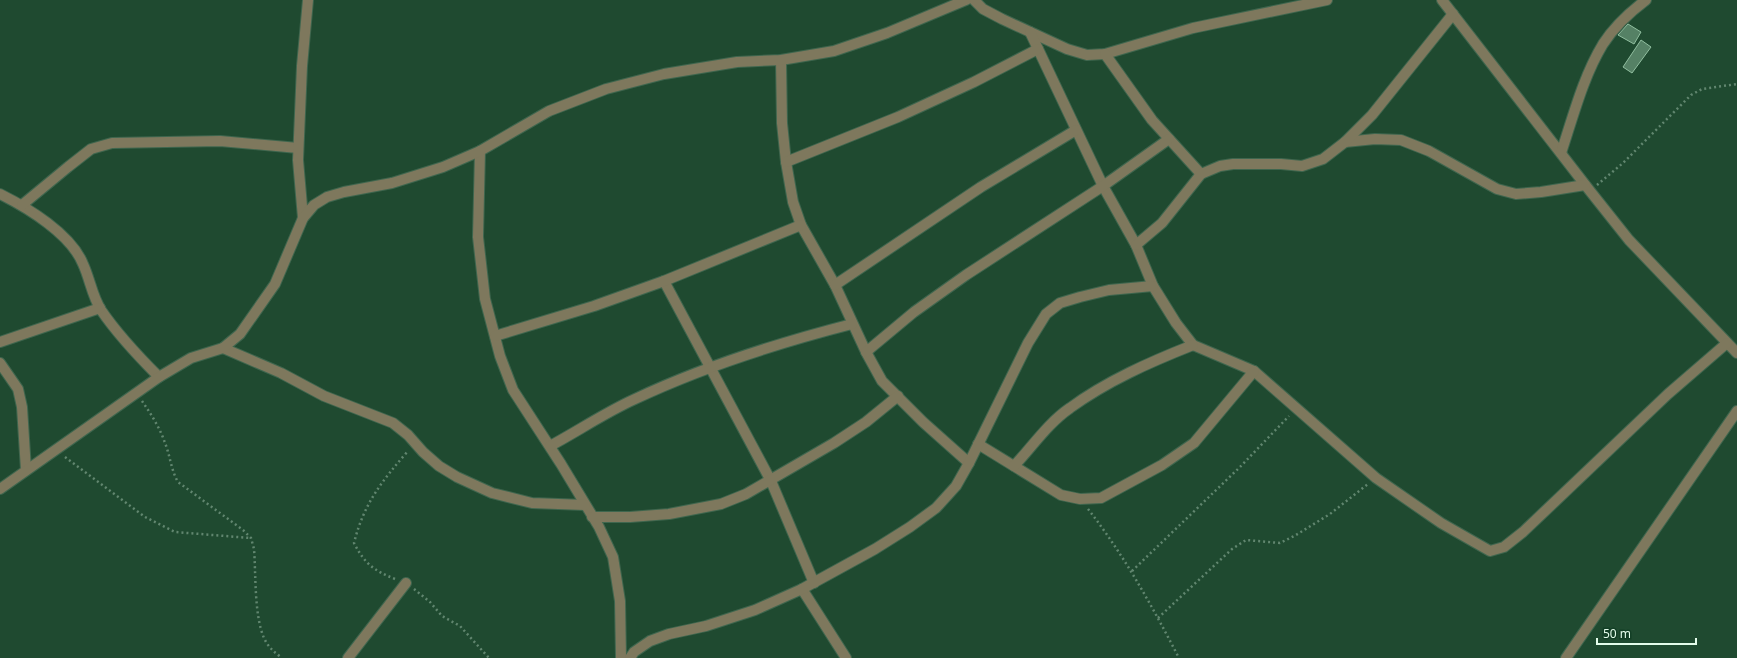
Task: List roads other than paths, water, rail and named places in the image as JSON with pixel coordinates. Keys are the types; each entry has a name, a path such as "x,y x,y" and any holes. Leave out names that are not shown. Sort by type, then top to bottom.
{"street":[{"path":"303,218 298,148 302,66 308,0"},
{"path":"0,489 54,449 159,376 191,358 223,348 240,334 275,284 303,218 314,205 327,197 344,192 392,183 443,167 480,151 549,111 606,89 664,74 737,62 781,60 834,51 887,33 966,0"},
{"path":"974,0 983,9 1030,32 1067,49 1087,55 1105,54 1193,28 1327,0"},
{"path":"1442,0 1587,188 1630,240 1737,354"},
{"path":"1560,153 1593,64 1604,43 1631,12 1646,0"},
{"path":"1136,245 1162,223 1201,174 1220,166 1233,164 1281,164 1302,166 1323,159 1345,142 1372,115 1453,14"},
{"path":"1030,32 1103,186 1136,245 1153,286 1176,323 1193,346 1254,371 1376,478 1441,523 1490,551 1504,547 1523,532 1668,394 1727,343"},
{"path":"786,162 898,117 974,82 1038,49"},
{"path":"1105,54 1152,120 1201,174"},
{"path":"781,60 782,123 786,162 793,202 801,225 835,285 852,324 882,382 923,422 969,462"},
{"path":"835,285 981,187 1076,130"},
{"path":"866,352 914,312 966,275 1103,186 1169,139"},
{"path":"1345,142 1375,139 1401,140 1429,151 1497,189 1516,194 1587,188"},
{"path":"22,205 92,149 112,143 220,141 298,148"},
{"path":"480,151 478,237 485,299 500,356 513,390 550,446 592,516 613,557 620,601 621,658"},
{"path":"0,194 22,205 57,232 72,246 83,263 90,286 100,308 127,345 159,376"},
{"path":"495,336 594,306 664,281 801,225"},
{"path":"664,281 771,481 814,583"},
{"path":"630,658 634,652 650,641 669,634 706,626 755,610 802,589 875,549 936,508 956,486 1028,343 1046,314 1060,303 1080,297 1109,290 1153,286"},
{"path":"0,342 100,308"},
{"path":"550,446 634,399 711,367 784,342 852,324"},
{"path":"1014,466 1069,408 1105,386 1150,362 1193,346"},
{"path":"223,348 282,373 324,396 393,423 408,435 439,466 457,477 492,493 532,503 585,506"},
{"path":"0,364 18,389 22,407 26,470"},
{"path":"978,444 1061,494 1080,499 1101,498 1162,465 1194,442 1254,371"},
{"path":"592,516 669,514 721,504 746,494 771,481 866,422 898,396"},
{"path":"1566,658 1737,411"},
{"path":"348,658 406,583"},
{"path":"802,589 846,658"}]}
